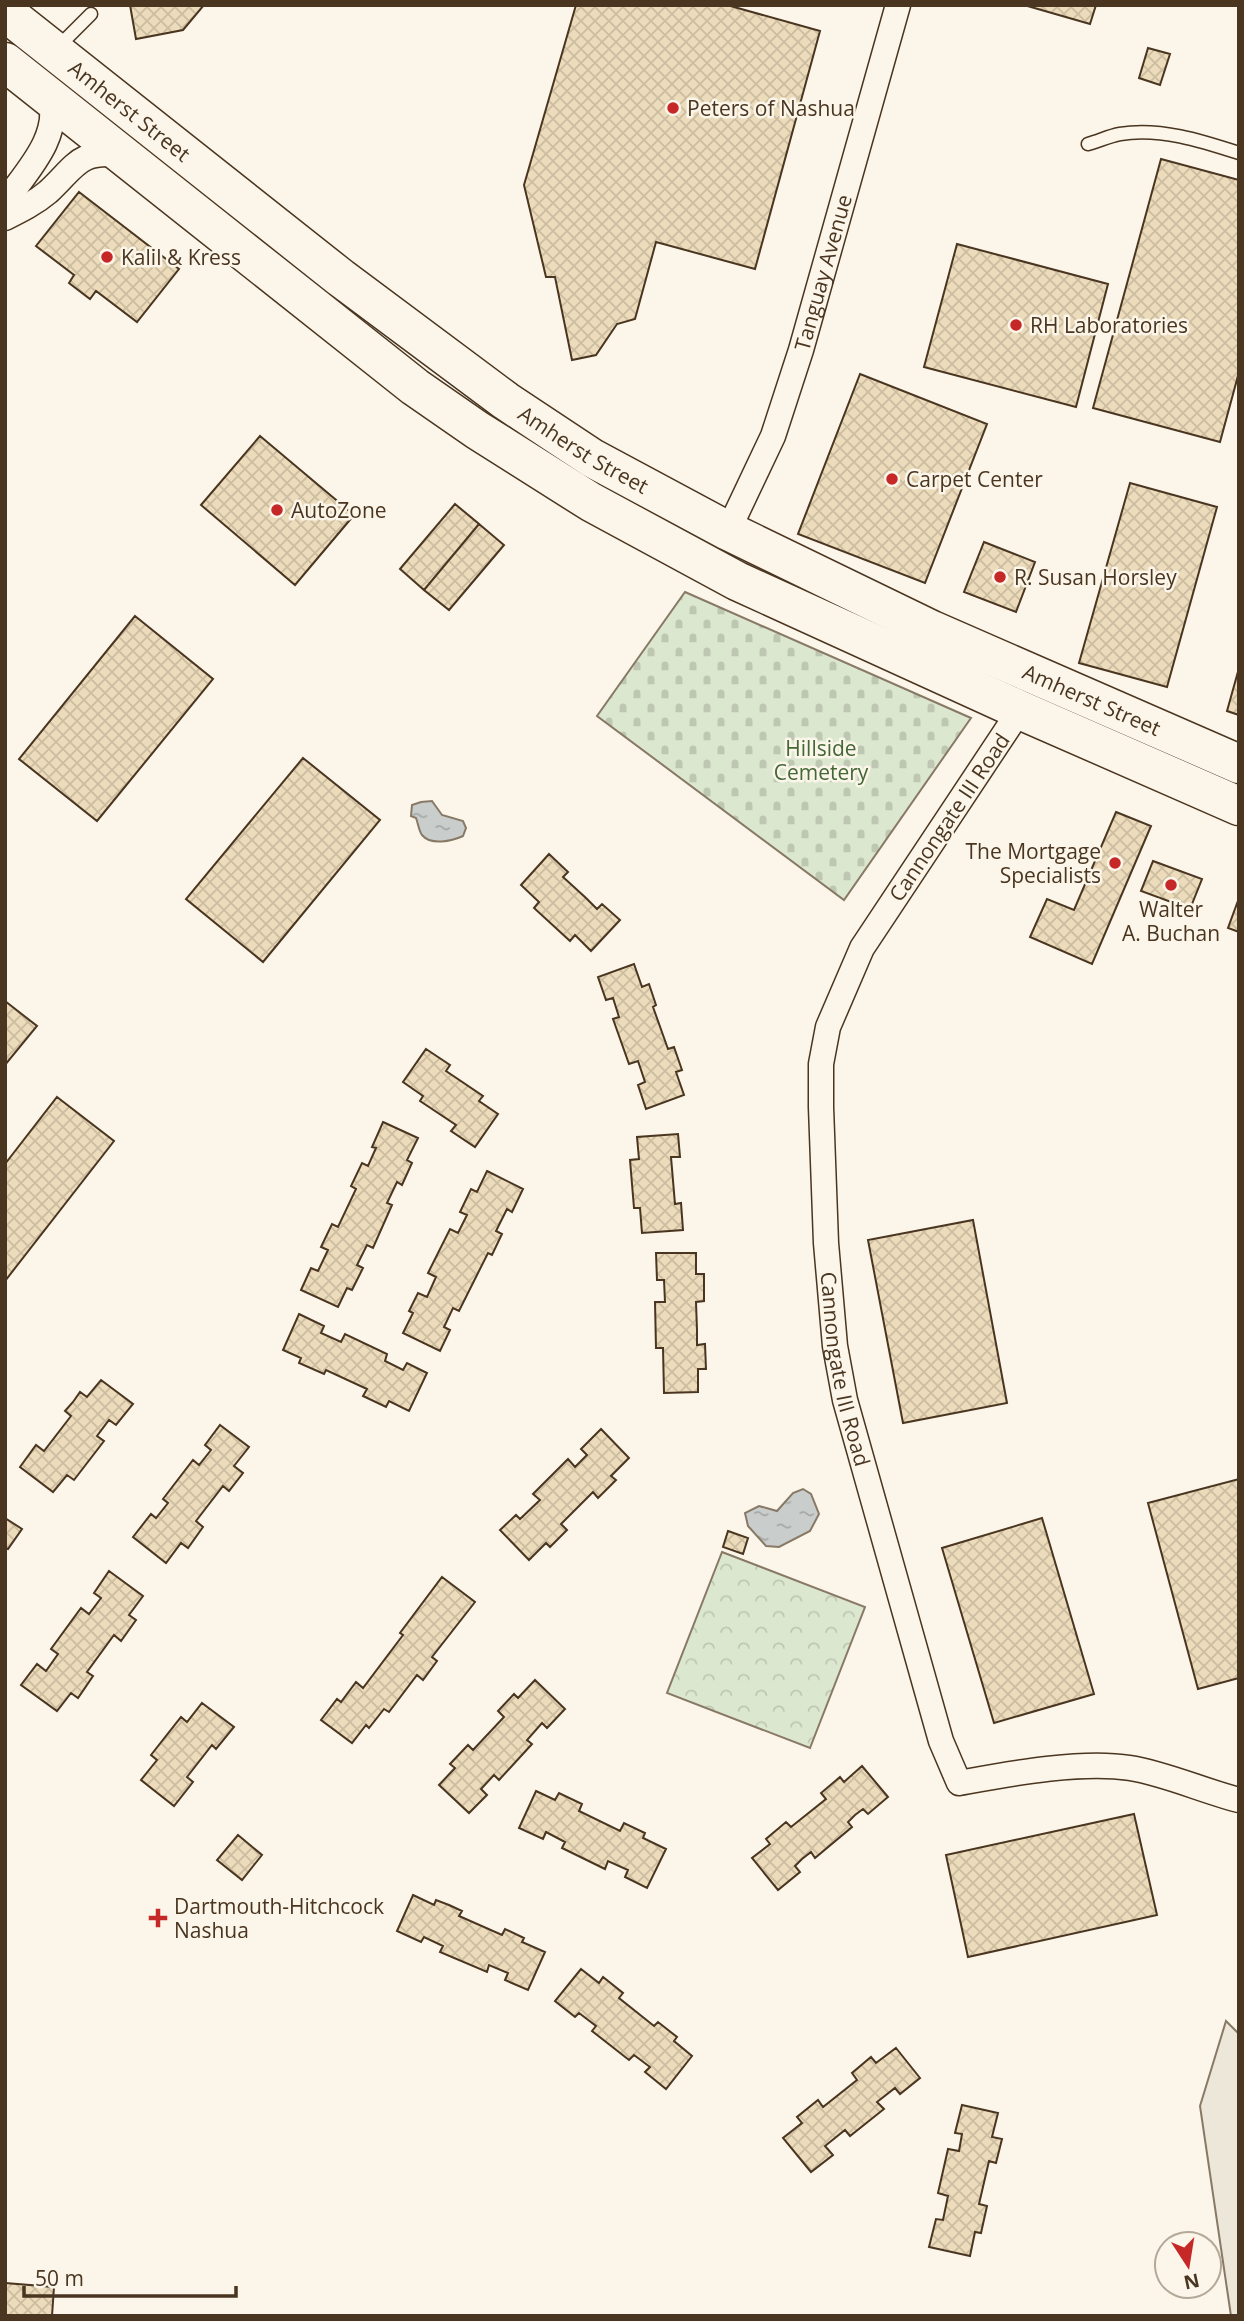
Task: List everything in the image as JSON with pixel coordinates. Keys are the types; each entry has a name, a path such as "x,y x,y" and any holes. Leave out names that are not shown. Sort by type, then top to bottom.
{"highway":[{"name":"Amherst Street","path":"5,12 341,278 506,401 592,458 728,531 932,630 1239,764"},
{"name":"Amherst Street","path":"5,62 415,387 536,468 643,532 737,581 1239,806"}],"street":[{"name":"Tanguay Avenue","path":"728,531 773,436 801,351 898,5"},
{"path":"5,202 49,136 54,118 50,97"},
{"path":"5,218 37,200 80,160 100,153 122,155"},
{"name":"Cannongate III Road","path":"1020,710 862,948 828,1027 821,1064 826,1243 832,1323 845,1399 941,1741 959,1783 1043,1770 1128,1767 1239,1800"}],"lane":[{"path":"54,51 91,14"},
{"path":"1088,144 1120,134 1142,133 1172,135 1239,153"}],"green space":[{"name":"Hillside Cemetery","path":"685,592 971,718 844,900 597,716"},
{"path":"722,1552 865,1607 810,1748 667,1693"}],"shaded area":[{"path":"1226,2021 1239,2034 1239,2316 1231,2316 1223,2262 1223,2230 1218,2230 1200,2106"}],"water":[{"path":"432,801 442,815 463,821 466,828 463,836 448,841 431,841 422,835 416,818 411,816 412,805"},
{"path":"803,1489 811,1494 819,1514 810,1531 779,1547 766,1546 748,1526 745,1513 759,1506 777,1511 793,1493"}],"building":[{"path":"130,5 204,5 183,30 136,39"},
{"name":"Peters of Nashua","path":"576,5 727,5 820,31 755,269 656,242 635,319 617,324 596,355 572,360 555,277 546,277 524,185"},
{"path":"1024,5 1096,5 1090,24"},
{"path":"1148,48 1170,54 1160,85 1139,78"},
{"path":"1161,159 1239,180 1239,372 1220,442 1093,408"},
{"name":"Kalil & Kress","path":"79,192 179,269 137,322 96,291 90,299 69,283 74,275 36,246"},
{"name":"RH Laboratories","path":"957,244 1108,284 1076,407 924,367"},
{"name":"Carpet Center","path":"860,374 987,424 925,583 798,534"},
{"name":"AutoZone","path":"260,436 354,515 295,585 201,505"},
{"path":"1130,483 1217,507 1167,687 1079,663"},
{"path":"455,504 479,524 424,590 400,569"},
{"path":"479,524 504,545 449,610 424,590"},
{"name":"R. Susan Horsley","path":"984,542 1035,562 1016,612 964,592"},
{"path":"135,616 213,679 97,821 19,759"},
{"path":"1239,668 1239,715 1227,711"},
{"path":"303,758 380,820 263,962 186,899"},
{"name":"The Mortgage Specialists","path":"1116,812 1151,826 1092,964 1030,937 1047,899 1074,910"},
{"path":"549,854 568,872 563,877 597,909 602,904 620,920 591,951 575,935 570,941 534,908 539,902 521,885"},
{"name":"Walter A. Buchan","path":"1153,861 1202,879 1190,909 1141,891"},
{"path":"1239,898 1239,932 1228,928"},
{"path":"634,964 642,987 649,984 656,1005 653,1007 668,1049 674,1047 682,1070 676,1072 684,1095 646,1109 638,1085 645,1082 638,1061 629,1064 613,1019 619,1017 613,998 606,1000 598,977"},
{"path":"5,1001 37,1026 5,1065"},
{"path":"426,1049 450,1065 446,1071 483,1096 479,1101 498,1114 475,1147 451,1131 456,1125 420,1101 423,1096 403,1082"},
{"path":"57,1097 114,1141 5,1281 5,1164"},
{"path":"383,1122 418,1138 407,1160 412,1163 402,1185 397,1182 387,1203 392,1205 373,1248 367,1245 357,1265 363,1268 352,1290 347,1288 338,1307 301,1290 311,1268 318,1271 328,1250 321,1247 332,1224 338,1227 356,1189 351,1186 362,1163 368,1166 376,1148 372,1147"},
{"path":"678,1134 680,1157 671,1157 675,1204 681,1203 683,1230 642,1233 640,1208 634,1208 630,1160 639,1159 637,1137"},
{"path":"487,1171 523,1189 512,1212 507,1209 496,1231 502,1234 492,1255 488,1253 459,1311 453,1308 444,1327 450,1330 440,1351 403,1333 413,1313 409,1311 418,1293 427,1297 436,1277 428,1273 450,1229 458,1233 467,1215 460,1212 471,1189 477,1192"},
{"path":"973,1220 1007,1403 903,1423 868,1240"},
{"path":"656,1253 696,1253 696,1274 704,1274 704,1301 696,1302 697,1345 705,1344 706,1369 698,1369 698,1392 664,1393 663,1348 656,1348 655,1302 665,1302 664,1280 657,1280"},
{"path":"299,1314 324,1326 321,1333 341,1342 345,1334 387,1354 385,1361 403,1370 407,1363 427,1373 409,1411 389,1401 386,1407 363,1396 367,1389 326,1370 324,1374 299,1363 301,1358 283,1350"},
{"path":"101,1380 133,1404 116,1425 109,1420 97,1436 104,1441 74,1480 67,1475 53,1492 20,1467 36,1445 44,1451 71,1416 65,1411 80,1392 87,1397"},
{"path":"220,1425 249,1447 234,1466 243,1473 229,1491 223,1486 196,1521 203,1527 188,1548 181,1543 166,1563 133,1537 151,1514 156,1518 168,1503 163,1499 193,1460 199,1465 211,1450 205,1445"},
{"path":"601,1429 629,1458 611,1476 616,1480 598,1498 593,1492 561,1524 567,1530 550,1547 546,1543 529,1560 500,1530 516,1515 520,1519 540,1500 533,1494 568,1459 575,1467 587,1455 581,1449"},
{"path":"1239,1479 1239,1678 1198,1689 1148,1503"},
{"path":"5,1518 22,1529 8,1549 5,1548"},
{"path":"1042,1518 1094,1694 994,1723 942,1548"},
{"path":"728,1531 748,1538 743,1554 723,1547"},
{"path":"109,1571 143,1596 129,1615 136,1620 121,1641 114,1635 87,1672 93,1676 78,1698 71,1693 57,1711 21,1685 37,1664 46,1671 58,1654 51,1649 81,1608 89,1614 101,1598 94,1593"},
{"path":"442,1577 475,1602 432,1657 437,1661 423,1680 417,1675 389,1712 384,1709 369,1728 366,1725 352,1743 321,1720 337,1699 341,1702 356,1682 363,1688"},
{"path":"535,1680 565,1709 547,1728 542,1723 527,1740 532,1744 499,1780 494,1775 481,1789 487,1795 469,1813 439,1785 455,1768 450,1764 468,1745 473,1750 504,1717 498,1711 514,1694 518,1698"},
{"path":"202,1703 234,1727 216,1749 212,1745 187,1777 193,1782 174,1806 141,1780 157,1760 151,1755 181,1717 187,1722"},
{"path":"862,1766 888,1797 868,1814 863,1809 855,1815 848,1822 852,1827 815,1858 811,1852 802,1859 795,1866 800,1872 778,1890 752,1858 770,1844 766,1839 786,1822 791,1827 826,1799 821,1793 840,1777 844,1782"},
{"path":"536,1791 555,1800 559,1793 582,1804 579,1811 620,1831 624,1823 645,1833 643,1838 666,1849 647,1888 625,1877 628,1870 608,1861 605,1869 562,1848 565,1842 546,1832 543,1839 519,1828"},
{"path":"1134,1814 1157,1915 968,1957 946,1855"},
{"path":"238,1835 262,1855 242,1880 217,1860"},
{"path":"413,1895 434,1905 436,1900 449,1905 462,1911 459,1916 502,1935 505,1929 524,1938 522,1942 545,1952 528,1990 505,1980 508,1973 489,1965 487,1972 440,1952 443,1946 424,1937 421,1942 397,1931"},
{"path":"581,1969 599,1983 603,1977 623,1993 619,1998 654,2026 658,2022 677,2037 674,2041 692,2056 666,2089 645,2072 650,2067 634,2055 629,2060 592,2031 596,2026 579,2013 575,2017 555,2001"},
{"path":"896,2048 920,2078 900,2094 895,2088 877,2102 884,2109 850,2136 845,2130 825,2146 833,2155 811,2172 783,2138 802,2123 797,2117 818,2100 823,2107 857,2080 852,2073 871,2057 876,2063"},
{"path":"962,2105 998,2113 992,2137 1002,2139 996,2163 989,2161 979,2204 987,2206 981,2233 975,2232 970,2256 929,2247 936,2219 943,2220 948,2196 938,2193 948,2149 959,2151 962,2134 955,2133"},
{"path":"5,2283 54,2287 52,2316 5,2316"}],"place":[{"name":"Peters of Nashua","path":"673,108"},
{"name":"Kalil & Kress","path":"107,257"},
{"name":"RH Laboratories","path":"1016,325"},
{"name":"Carpet Center","path":"892,479"},
{"name":"AutoZone","path":"277,510"},
{"name":"R. Susan Horsley","path":"1000,577"},
{"name":"The Mortgage Specialists","path":"1115,863"},
{"name":"Walter A. Buchan","path":"1171,885"},
{"name":"Dartmouth-Hitchcock Nashua","path":"158,1918"}]}
